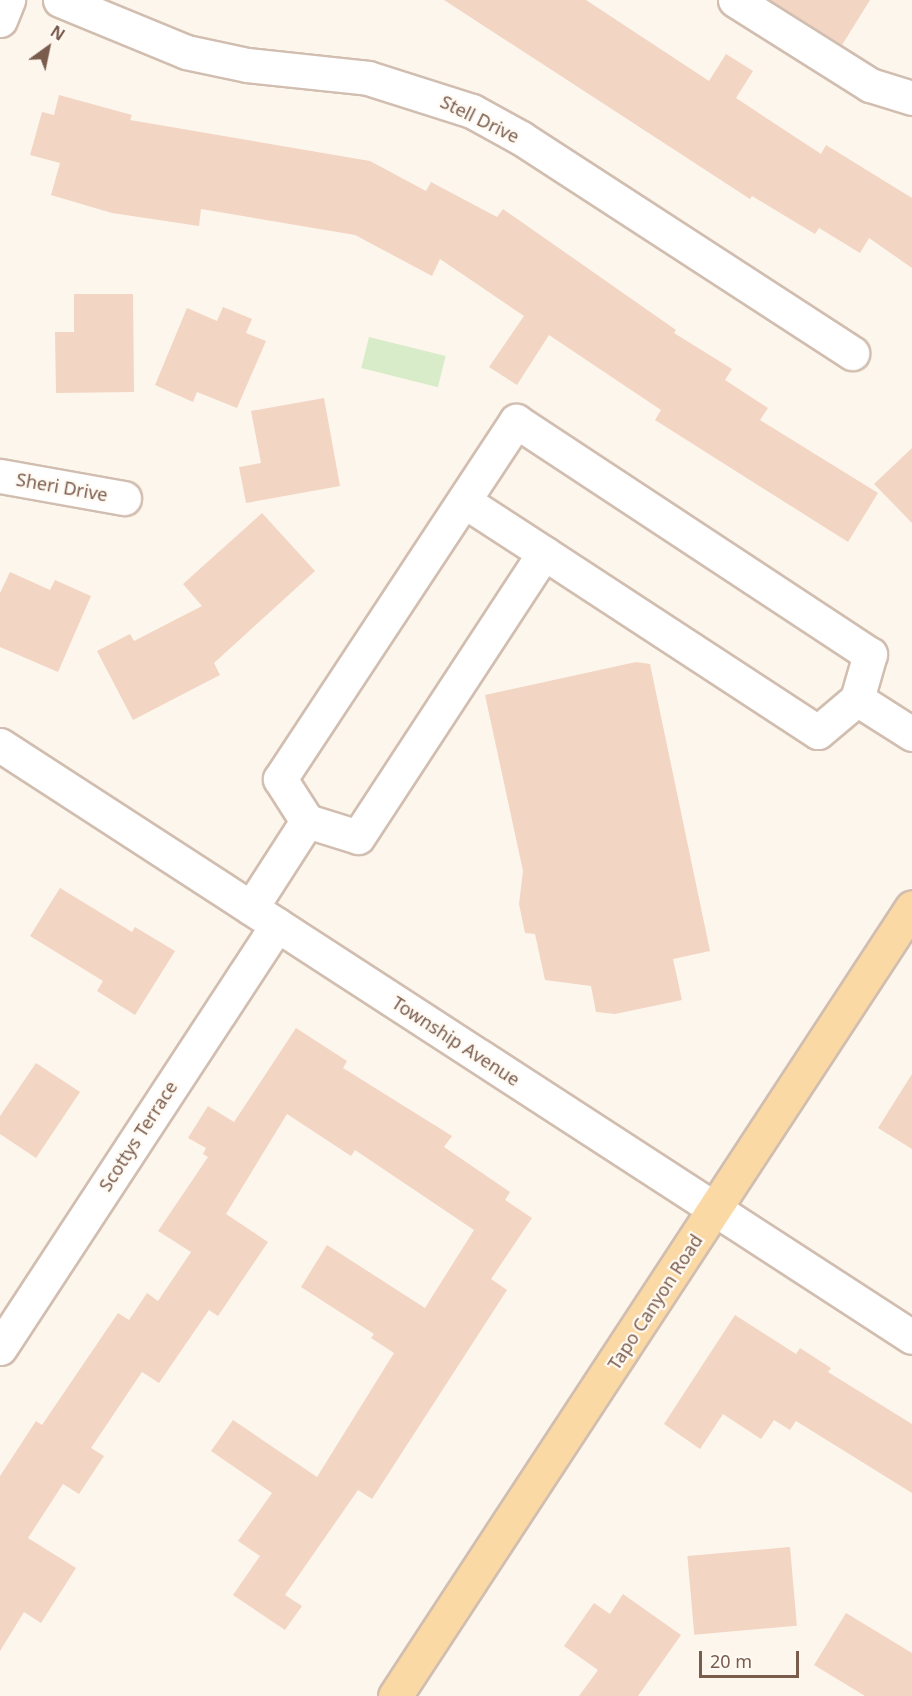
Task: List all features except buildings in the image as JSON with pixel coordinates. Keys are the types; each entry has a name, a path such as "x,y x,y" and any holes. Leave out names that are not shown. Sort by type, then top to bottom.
{"main road":[{"name":"Tapo Canyon Road","path":"394,1696 716,1210 912,907"}],"street":[{"path":"0,20 8,0"},
{"name":"Stell Drive","path":"60,0 186,52 247,65 369,78 472,111 521,138 852,353"},
{"path":"735,0 870,85 912,98"},
{"path":"464,501 544,553 818,732 857,699 870,654 516,422 280,779 307,821 358,837 544,553"},
{"name":"Sheri Drive","path":"0,476 124,498"},
{"path":"857,699 912,734"},
{"name":"Township Avenue","path":"0,745 912,1337"},
{"name":"Scottys Terrace","path":"0,1347 264,916 307,821"}],"green space":[{"path":"369,337 446,356 438,387 361,368"}]}
